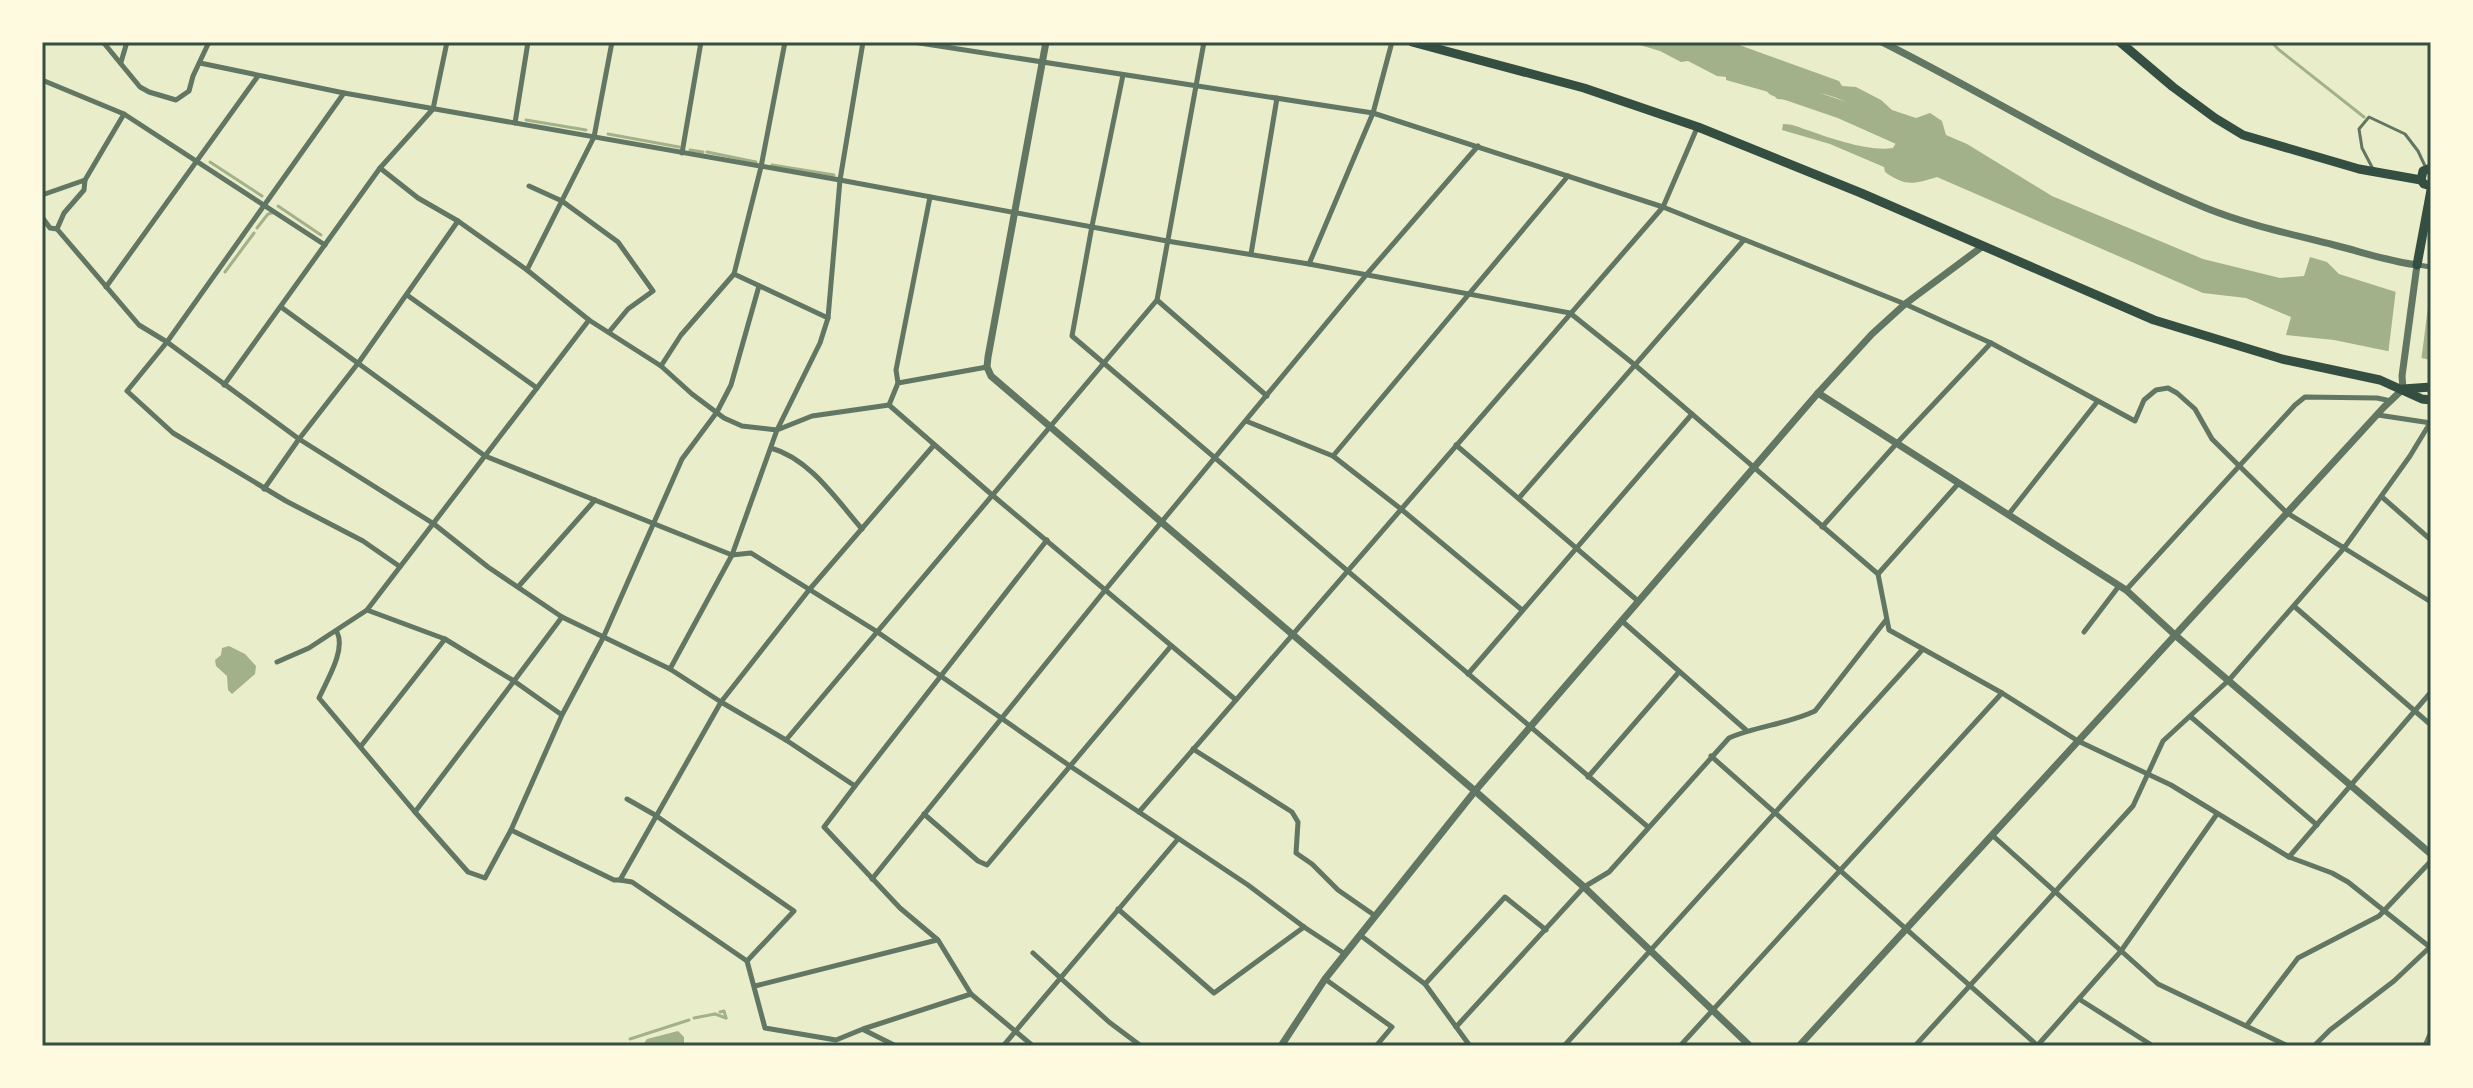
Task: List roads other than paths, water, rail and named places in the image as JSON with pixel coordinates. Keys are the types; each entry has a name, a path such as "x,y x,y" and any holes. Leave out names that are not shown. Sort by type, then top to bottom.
{"main road":[{"path":"1412,42 1584,88 1698,127 1861,193 2154,320 2282,359 2380,380 2431,400"},
{"path":"2120,42 2173,87 2243,135 2374,172 2427,179 2416,268"},
{"path":"2403,389 2431,387"}],"street":[{"path":"103,42 140,87 176,100 189,91 209,42"},
{"path":"120,63 127,42"},
{"path":"224,385 380,168 433,109 447,42"},
{"path":"515,123 528,42"},
{"path":"527,270 594,137 612,42"},
{"path":"682,153 701,42"},
{"path":"661,366 681,335 734,274 761,167 785,42"},
{"path":"670,669 732,555 777,430 820,343 828,318 840,180 863,42"},
{"path":"913,42 1373,113 1663,207 1905,304 1991,343 2135,421 2144,400 2156,390 2168,388 2195,409 2212,439 2287,513 2430,598"},
{"path":"1046,42 987,367 991,376 1584,887 1750,1046"},
{"path":"786,740 1157,300 1204,42"},
{"path":"1309,264 1373,113 1392,42"},
{"path":"1882,42 2098,157 2204,207 2240,221 2416,268 2431,267"},
{"path":"200,63 344,93 1367,274 1570,313 1878,574 1889,630 2002,693 2078,741 2171,785 2289,857 2348,882 2431,948 2314,1046"},
{"path":"1123,75 1072,336 1648,827"},
{"path":"106,287 258,76"},
{"path":"42,80 124,114 325,245"},
{"path":"344,93 167,342 127,391 173,433 264,489 363,541 399,566"},
{"path":"1251,254 1277,98"},
{"path":"57,229 64,213 84,190 85,180 124,114"},
{"path":"1139,812 1663,207 1698,127"},
{"path":"872,879 1106,589 1367,274 1478,146"},
{"path":"380,168 418,198 458,221 527,270 589,320 661,366 724,418 742,426 777,430 812,416 889,405 1236,700"},
{"path":"1333,456 1568,176"},
{"path":"42,195 85,180"},
{"path":"529,186 562,201 618,242 653,291 628,309 609,332"},
{"path":"889,405 898,383 896,370 930,197"},
{"path":"42,217 50,228 57,229 139,325 167,342 299,439 434,524 488,567 562,617 670,669 855,786"},
{"path":"264,489 359,362 458,221"},
{"path":"1519,498 1743,241"},
{"path":"1281,1046 1359,934 1475,791 1818,393 1872,334 1905,304 1983,246"},
{"path":"1799,1046 2403,389 2416,268"},
{"path":"734,274 828,318"},
{"path":"337,632 339,648 319,698 468,872 485,878 511,830 562,715 603,638 682,459 717,412 731,385 759,286"},
{"path":"407,295 537,388"},
{"path":"1157,300 1267,396"},
{"path":"281,307 485,456 732,555 751,553 876,631 1345,954"},
{"path":"277,662 337,632 367,610 589,320"},
{"path":"1822,527 1991,343"},
{"path":"898,383 987,367"},
{"path":"1818,393 2123,588 2431,854"},
{"path":"2084,632 2305,397 2391,401"},
{"path":"2008,515 2097,402"},
{"path":"1468,674 1692,414"},
{"path":"1915,1046 2133,806 2163,741 2229,680 2295,607 2382,497 2431,423 2377,415"},
{"path":"1246,421 1333,456 1522,610"},
{"path":"620,880 721,702 809,590 934,445"},
{"path":"1456,445 1638,601"},
{"path":"771,448 788,452 813,473 862,529"},
{"path":"1878,574 1958,484"},
{"path":"2382,497 2431,540"},
{"path":"518,587 595,500"},
{"path":"1033,1046 971,994 938,940 900,908 824,827 1047,540"},
{"path":"2295,607 2431,725"},
{"path":"367,610 445,639 562,715"},
{"path":"415,812 562,617"},
{"path":"1456,1027 1584,887 1609,872 1729,738 1746,730 1804,717 1815,711 1887,619"},
{"path":"1622,621 1746,730"},
{"path":"361,746 445,639"},
{"path":"924,814 978,861 987,865 1171,646"},
{"path":"1564,1046 1924,649"},
{"path":"1588,777 1679,672"},
{"path":"2289,857 2431,692"},
{"path":"1680,1046 2002,693"},
{"path":"2191,717 2317,825"},
{"path":"1193,749 1292,812 1298,822 1296,853 1338,890 1374,915"},
{"path":"1711,756 2037,1046 2121,951 2217,814"},
{"path":"627,799 794,911 747,961"},
{"path":"511,830 614,880 632,882 747,961 765,1028 836,1040 971,994"},
{"path":"1992,835 2158,984 2288,1046"},
{"path":"1003,1046 1178,839"},
{"path":"2247,1025 2298,958 2379,916 2431,861"},
{"path":"1425,984 1505,897 1546,930"},
{"path":"1118,909 1214,993 1304,927"},
{"path":"1359,934 1425,984 1470,1046"},
{"path":"755,986 938,940"},
{"path":"1033,953 1109,1022 1141,1046"},
{"path":"1325,979 1392,1027 1376,1046"},
{"path":"2079,999 2153,1046"},
{"path":"863,1029 896,1046"},
{"path":"2425,1046 2431,1032"},
{"path":"2271,1046 2276,1040"}],"lane":[{"path":"2374,172 2359,129 2369,117 2405,134 2418,151 2427,179"}],"waterway":[{"path":"2272,42 2364,117"},
{"path":"1775,87 1842,110 1907,139"},
{"path":"526,120 586,130"},
{"path":"608,134 679,147"},
{"path":"690,150 703,152"},
{"path":"707,152 756,162"},
{"path":"210,162 262,196"},
{"path":"772,165 834,175"},
{"path":"278,206 321,235"},
{"path":"257,228 272,213"},
{"path":"225,272 254,233"},
{"path":"720,1012 724,1011 726,1018"},
{"path":"694,1018 715,1014 726,1018"},
{"path":"630,1039 689,1020"}]}
